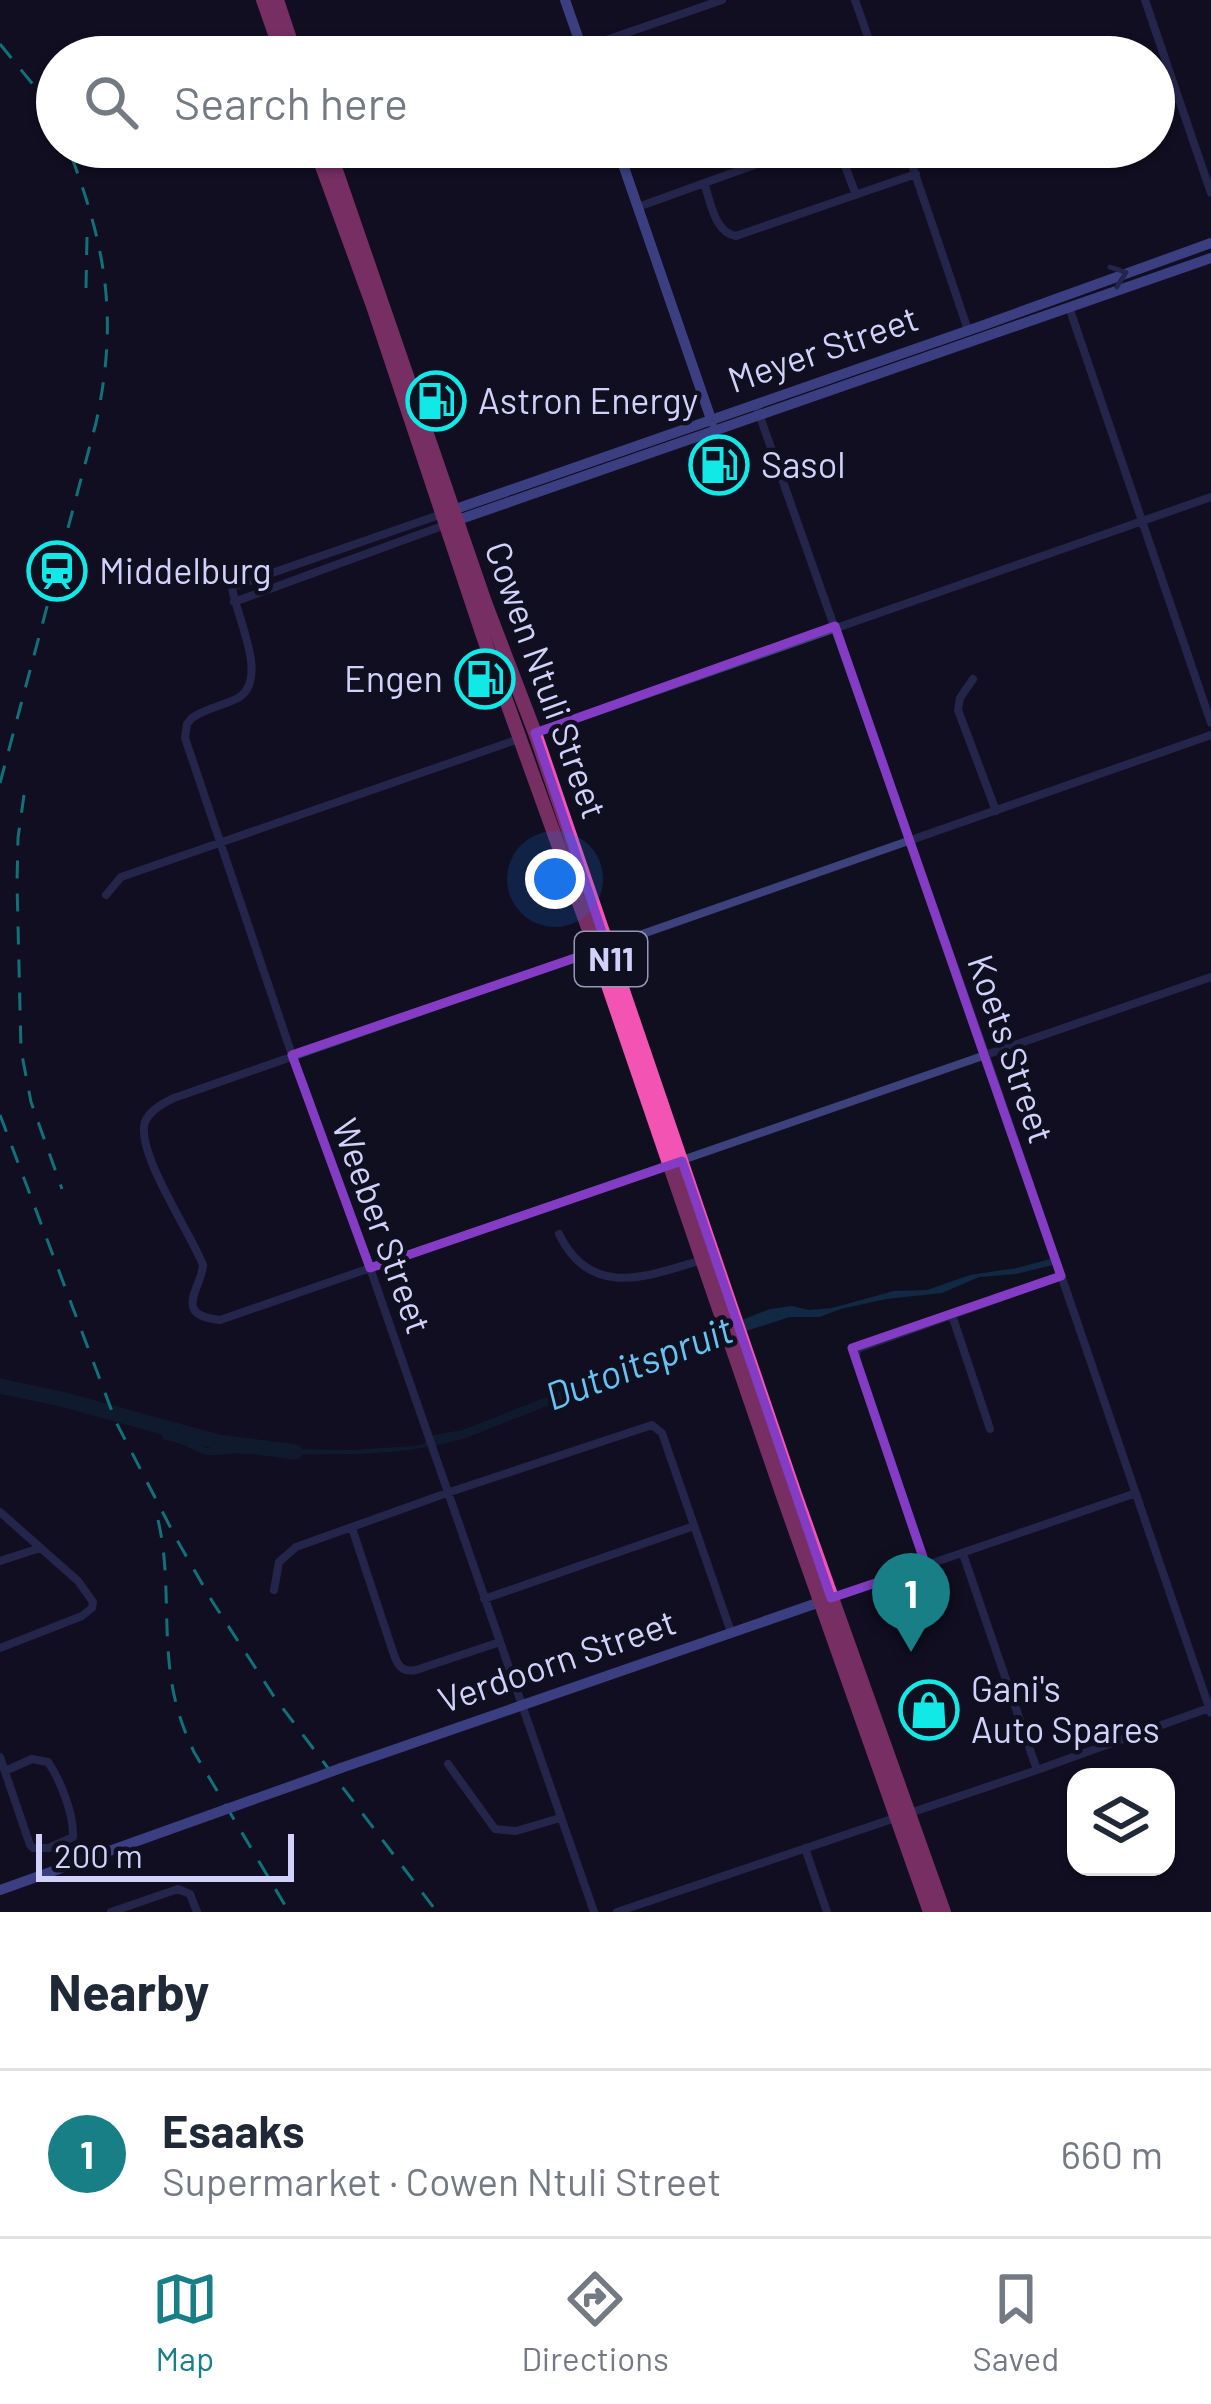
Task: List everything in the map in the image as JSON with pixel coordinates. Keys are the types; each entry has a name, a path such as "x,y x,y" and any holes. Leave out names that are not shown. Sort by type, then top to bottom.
{"highway":[{"path":"263,0 276,36"},
{"path":"277,0 289,36"},
{"name":"Cowen Ntuli Street","path":"323,168 486,605 826,1600 903,1814 944,1912"},
{"name":"Cowen Ntuli Street","path":"335,168 450,517"},
{"name":"Cowen Ntuli Street","path":"676,1162 702,1260 728,1316"},
{"name":"Cowen Ntuli Street","path":"903,1814 930,1912"}],"main road":[{"path":"565,0 577,36"},
{"path":"624,168 713,425"},
{"name":"Meyer Street","path":"450,517 758,410 1211,242"},
{"path":"758,410 1211,259"},
{"name":"Verdoorn Street","path":"0,1890 826,1600"}],"street":[{"path":"626,36 722,0"},
{"path":"855,0 867,36"},
{"path":"1144,0 1156,36"},
{"path":"1175,90 1211,194"},
{"path":"638,207 747,168"},
{"path":"846,168 856,195"},
{"path":"914,168 968,331"},
{"path":"704,184 721,228 730,236 916,174"},
{"path":"1064,295 1211,723"},
{"name":"Koets Street","path":"758,410 1210,1710"},
{"path":"106,896 121,877 1211,497"},
{"name":"Meyer Street","path":"232,587 450,517"},
{"name":"Meyer Street","path":"234,602 450,517"},
{"name":"Weeber Street","path":"232,587 253,665 252,682 240,697 192,718 185,730 188,747 594,1912"},
{"path":"973,679 959,698 958,710 996,811"},
{"path":"1211,735 166,1102 148,1117 144,1139 203,1264 192,1302 201,1314 220,1320 1211,977"},
{"path":"559,1234 582,1266 625,1279 702,1260"},
{"path":"926,1566 856,1359 857,1349 1060,1272"},
{"path":"952,1315 990,1429"},
{"path":"274,1590 280,1562 290,1551 652,1424 662,1433 731,1632"},
{"name":"Verdoorn Street","path":"826,1600 1136,1493"},
{"path":"0,1512 86,1589 93,1602 86,1615 0,1648"},
{"path":"484,1599 694,1526"},
{"path":"352,1528 392,1652 404,1670 500,1642"},
{"path":"0,1562 40,1547"},
{"path":"962,1554 1037,1770"},
{"path":"617,1912 1210,1710"},
{"path":"0,1757 30,1845 49,1848 73,1837 73,1823 48,1762 32,1760 5,1771"},
{"path":"448,1764 495,1828 516,1831 560,1818"},
{"path":"805,1848 827,1912"},
{"path":"111,1912 178,1889 190,1894 197,1912"}],"highlighted area":[{"path":"835,626 1061,1276 852,1348 926,1566 831,1598 682,1161 370,1268 292,1055 607,947 535,733"}],"water":[{"path":"1050,1259 1053,1265 979,1277 942,1293 886,1299 819,1317 790,1317 696,1347 440,1444 358,1454 214,1455 164,1440 160,1432 207,1448 415,1446 433,1435 463,1430 770,1309 832,1308"}],"waterway":[{"name":"Dutoitspruit","path":"0,1386 218,1442 295,1452"}],"railway":[{"path":"0,44 36,89"},
{"path":"0,783 103,385 105,283 92,217 75,168"},
{"path":"86,288 87,237"},
{"path":"24,795 17,883 21,1050 31,1102 62,1189"},
{"path":"0,1115 116,1422 177,1540 275,1698 437,1912"},
{"path":"158,1520 165,1564 168,1654 181,1719 194,1752 289,1912"}],"place":[{"name":"Astron Energy","path":"436,401"},
{"name":"Sasol","path":"719,465"},
{"name":"Middelburg","path":"57,571"},
{"name":"Engen","path":"485,679"},
{"name":"Esaaks","path":"911,1652"},
{"name":"Gani's Auto Spares","path":"929,1710"}]}
